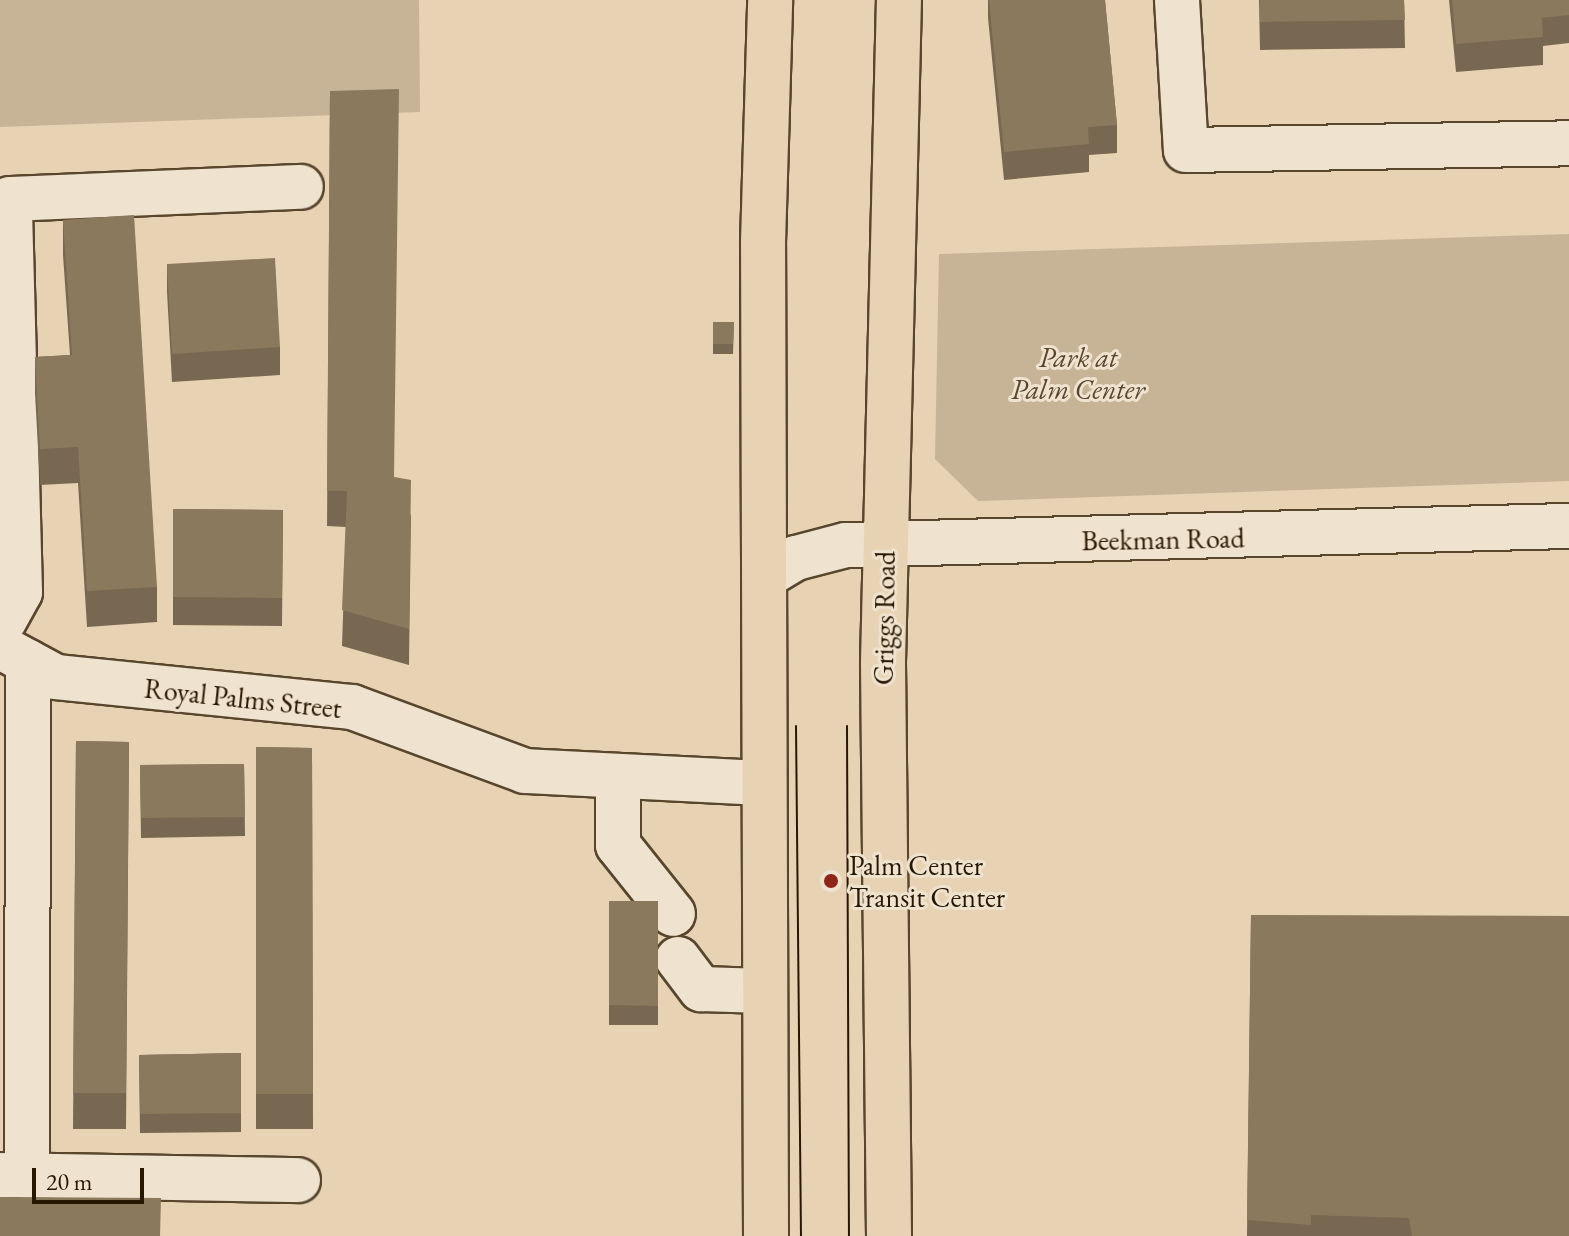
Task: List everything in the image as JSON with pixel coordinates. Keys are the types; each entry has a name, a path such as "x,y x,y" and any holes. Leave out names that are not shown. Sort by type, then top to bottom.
{"main road":[{"path":"766,1236 763,243 770,0"},
{"name":"Griggs Road","path":"889,1236 885,544 899,0"}],"street":[{"path":"1177,0 1186,150 1569,143"},
{"path":"298,1180 14,1176 8,643 20,592 10,199 301,187"},
{"name":"Beekman Road","path":"764,577 796,558 846,545 1569,526"},
{"name":"Royal Palms Street","path":"8,643 56,677 99,684 352,707 525,771 764,783"},
{"path":"618,776 618,845 673,914"},
{"path":"678,959 701,989 764,991"}],"green space":[{"path":"0,0 419,0 420,112 0,127"},
{"name":"Park at Palm Center","path":"1569,234 1569,481 978,501 935,459 939,254"}],"building":[{"path":"989,0 1105,0 1117,125 1088,127 1089,144 1004,152"},
{"path":"1260,0 1404,0 1405,20 1260,22"},
{"path":"1452,0 1569,0 1569,15 1542,18 1543,37 1456,44"},
{"path":"399,89 394,477 411,480 409,629 342,610 347,491 327,491 330,91"},
{"path":"134,215 157,587 87,591 78,447 40,449 35,357 72,355 63,220"},
{"path":"275,258 280,347 172,354 167,264"},
{"path":"713,322 734,322 733,344 713,344"},
{"path":"173,509 283,510 282,598 173,597"},
{"path":"76,741 129,742 126,1093 73,1093"},
{"path":"256,747 312,748 313,1094 256,1094"},
{"path":"244,764 245,817 141,818 140,765"},
{"path":"609,901 658,901 658,1006 609,1005"},
{"path":"1251,915 1569,916 1569,1236 1412,1236 1409,1218 1311,1215 1311,1225 1247,1220"},
{"path":"241,1053 241,1113 140,1114 139,1055"},
{"path":"0,1197 161,1198 160,1236 0,1236"}],"tram line":[{"path":"796,726 801,1236"},
{"path":"847,726 849,1236"}],"place":[{"name":"Palm Center Transit Center","path":"831,881"}]}
